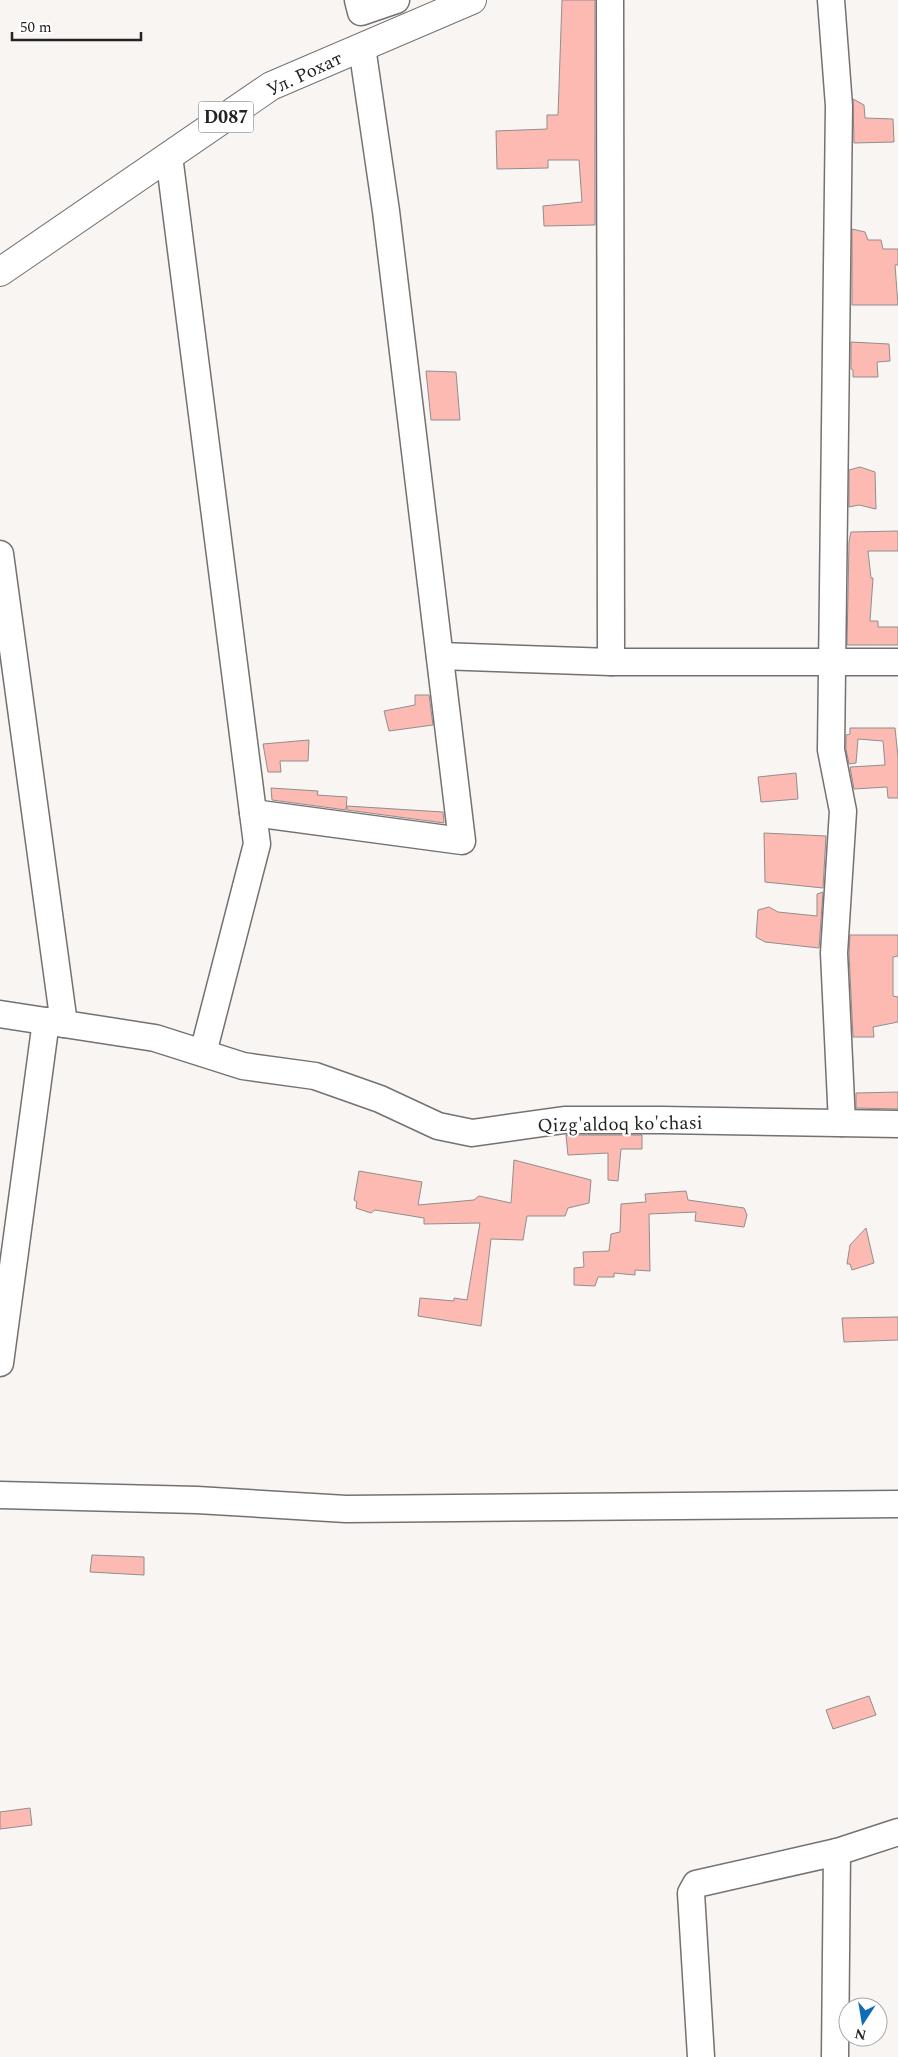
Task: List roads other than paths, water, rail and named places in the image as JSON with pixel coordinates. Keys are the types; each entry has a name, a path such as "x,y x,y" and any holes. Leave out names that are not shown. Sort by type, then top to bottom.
{"main road":[{"name":"Ул. Рохат","path":"0,272 271,86 472,0"}],"street":[{"path":"358,0 362,12 398,0 409,27"},
{"path":"610,0 611,662"},
{"path":"831,0 838,106 830,662 832,686 831,750 844,811 834,953 842,1123"},
{"path":"253,813 462,841 386,211 362,47"},
{"path":"169,156 257,844 203,1053"},
{"path":"0,554 55,1022 0,1363"},
{"path":"440,656 611,662 898,662"},
{"name":"Qizg'aldoq ko'chasi","path":"0,1014 155,1038 243,1066 315,1076 380,1099 438,1126 472,1133 564,1120 898,1124"},
{"path":"0,1496 197,1500 346,1509 898,1504"},
{"path":"701,2057 691,1893 696,1884 837,1852 898,1832"},
{"path":"835,2057 837,1852"}]}
